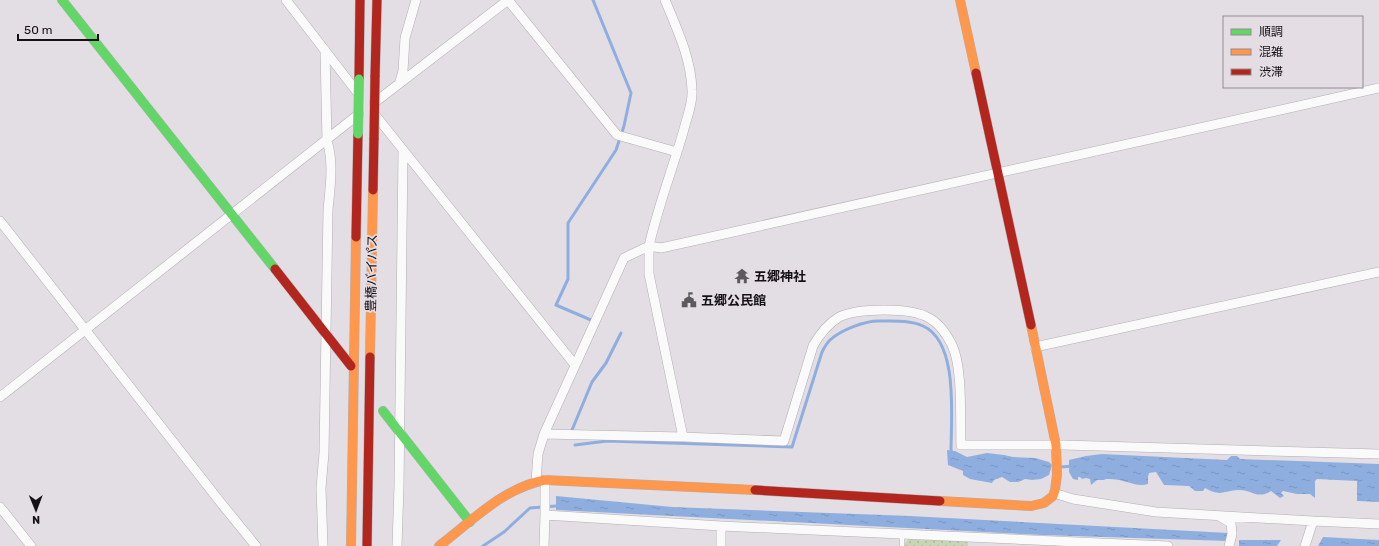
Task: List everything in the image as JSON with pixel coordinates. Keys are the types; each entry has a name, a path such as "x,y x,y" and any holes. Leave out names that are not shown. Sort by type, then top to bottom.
{"main road":[{"path":"62,0 351,366"},
{"name":"豊橋バイパス","path":"351,546 360,0"},
{"name":"豊橋バイパス","path":"367,546 377,0"},
{"path":"439,546 498,500 516,488 541,481 808,493 1030,506 1042,504 1050,500 1054,493 1057,479 1056,445 999,173 960,0"},
{"path":"383,411 470,522"}],"street":[{"path":"286,0 403,152 575,365"},
{"path":"400,81 403,72 405,38 416,0"},
{"path":"0,397 231,214 326,141 400,81 508,0 621,136 677,152"},
{"path":"666,0 684,45 688,59 692,91 677,152 649,246 649,274 683,437"},
{"path":"323,546 321,488 324,453 330,151 326,141 325,50"},
{"path":"544,546 545,499 538,454 544,434 624,258 649,246 661,248 1379,88"},
{"path":"397,546 403,152"},
{"path":"0,221 220,503 256,546"},
{"path":"1035,347 1379,272"},
{"path":"544,434 784,441 813,346 819,335 839,318 863,312 896,310 915,313 930,318 944,332 953,346 959,377 961,445 1056,445 1379,454"},
{"path":"1054,493 1073,499 1156,512 1379,524"},
{"path":"0,507 31,546"},
{"path":"545,513 721,526 1168,546"},
{"path":"1216,515 1231,523 1232,534 1229,546"},
{"path":"1305,546 1313,521"},
{"path":"721,526 721,546"}],"lane":[{"path":"902,534 902,546"}],"green space":[{"path":"910,538 968,541 968,546 905,546 905,543"}],"water":[{"path":"947,450 955,451 967,457 987,453 1013,457 1035,458 1049,462 1052,465 1049,475 1041,479 1025,479 1018,482 1010,482 1002,477 994,480 992,483 970,479 963,475 963,471 948,465"},
{"path":"1102,454 1227,460 1231,456 1237,456 1240,459 1379,464 1379,502 1357,501 1357,481 1317,479 1315,481 1315,498 1310,494 1297,494 1283,491 1281,493 1284,496 1280,498 1271,491 1266,494 1258,494 1243,490 1218,493 1205,488 1203,491 1195,491 1189,486 1164,485 1156,472 1149,473 1148,484 1144,485 1137,485 1116,479 1106,479 1097,480 1091,485 1090,479 1082,479 1078,477 1078,480 1073,479 1069,472 1069,460"},
{"path":"556,496 672,507 910,516 1229,533 1228,541 1042,535 556,510"},
{"path":"1323,537 1379,540 1379,546 1318,546"},
{"path":"1239,540 1281,540 1277,546 1239,546"}],"waterway":[{"path":"591,320 556,305 568,279 568,223 616,150 624,126 631,93 593,0"},
{"path":"575,445 607,441 792,447 822,352 829,341 835,336 854,326 875,321 897,321 923,326 935,335 943,348 948,364 952,401 952,453"},
{"path":"572,430 592,382 606,363 621,333"},
{"path":"1061,467 1073,466"},
{"path":"483,546 504,532 530,508 556,506"}],"traffic: fast":[{"path":"62,0 275,269"},
{"path":"358,134 359,79"},
{"path":"383,411 470,522"}],"traffic: slow":[{"path":"960,0 976,73"},
{"path":"370,357 373,190"},
{"path":"351,546 356,237"},
{"path":"940,501 1031,506 1044,503 1053,496 1057,475 1056,445 1031,325"},
{"path":"439,546 476,516 502,498 515,490 545,480 755,490"}],"traffic: jam":[{"path":"359,79 360,0"},
{"path":"375,77 377,0"},
{"path":"976,73 1031,325"},
{"path":"374,138 375,77"},
{"path":"356,237 358,134"},
{"path":"373,190 374,138"},
{"path":"275,269 351,366"},
{"path":"367,546 370,357"},
{"path":"755,490 940,501"}],"place":[{"name":"五郷神社","path":"742,276"},
{"name":"五郷公民館","path":"689,300"}]}
